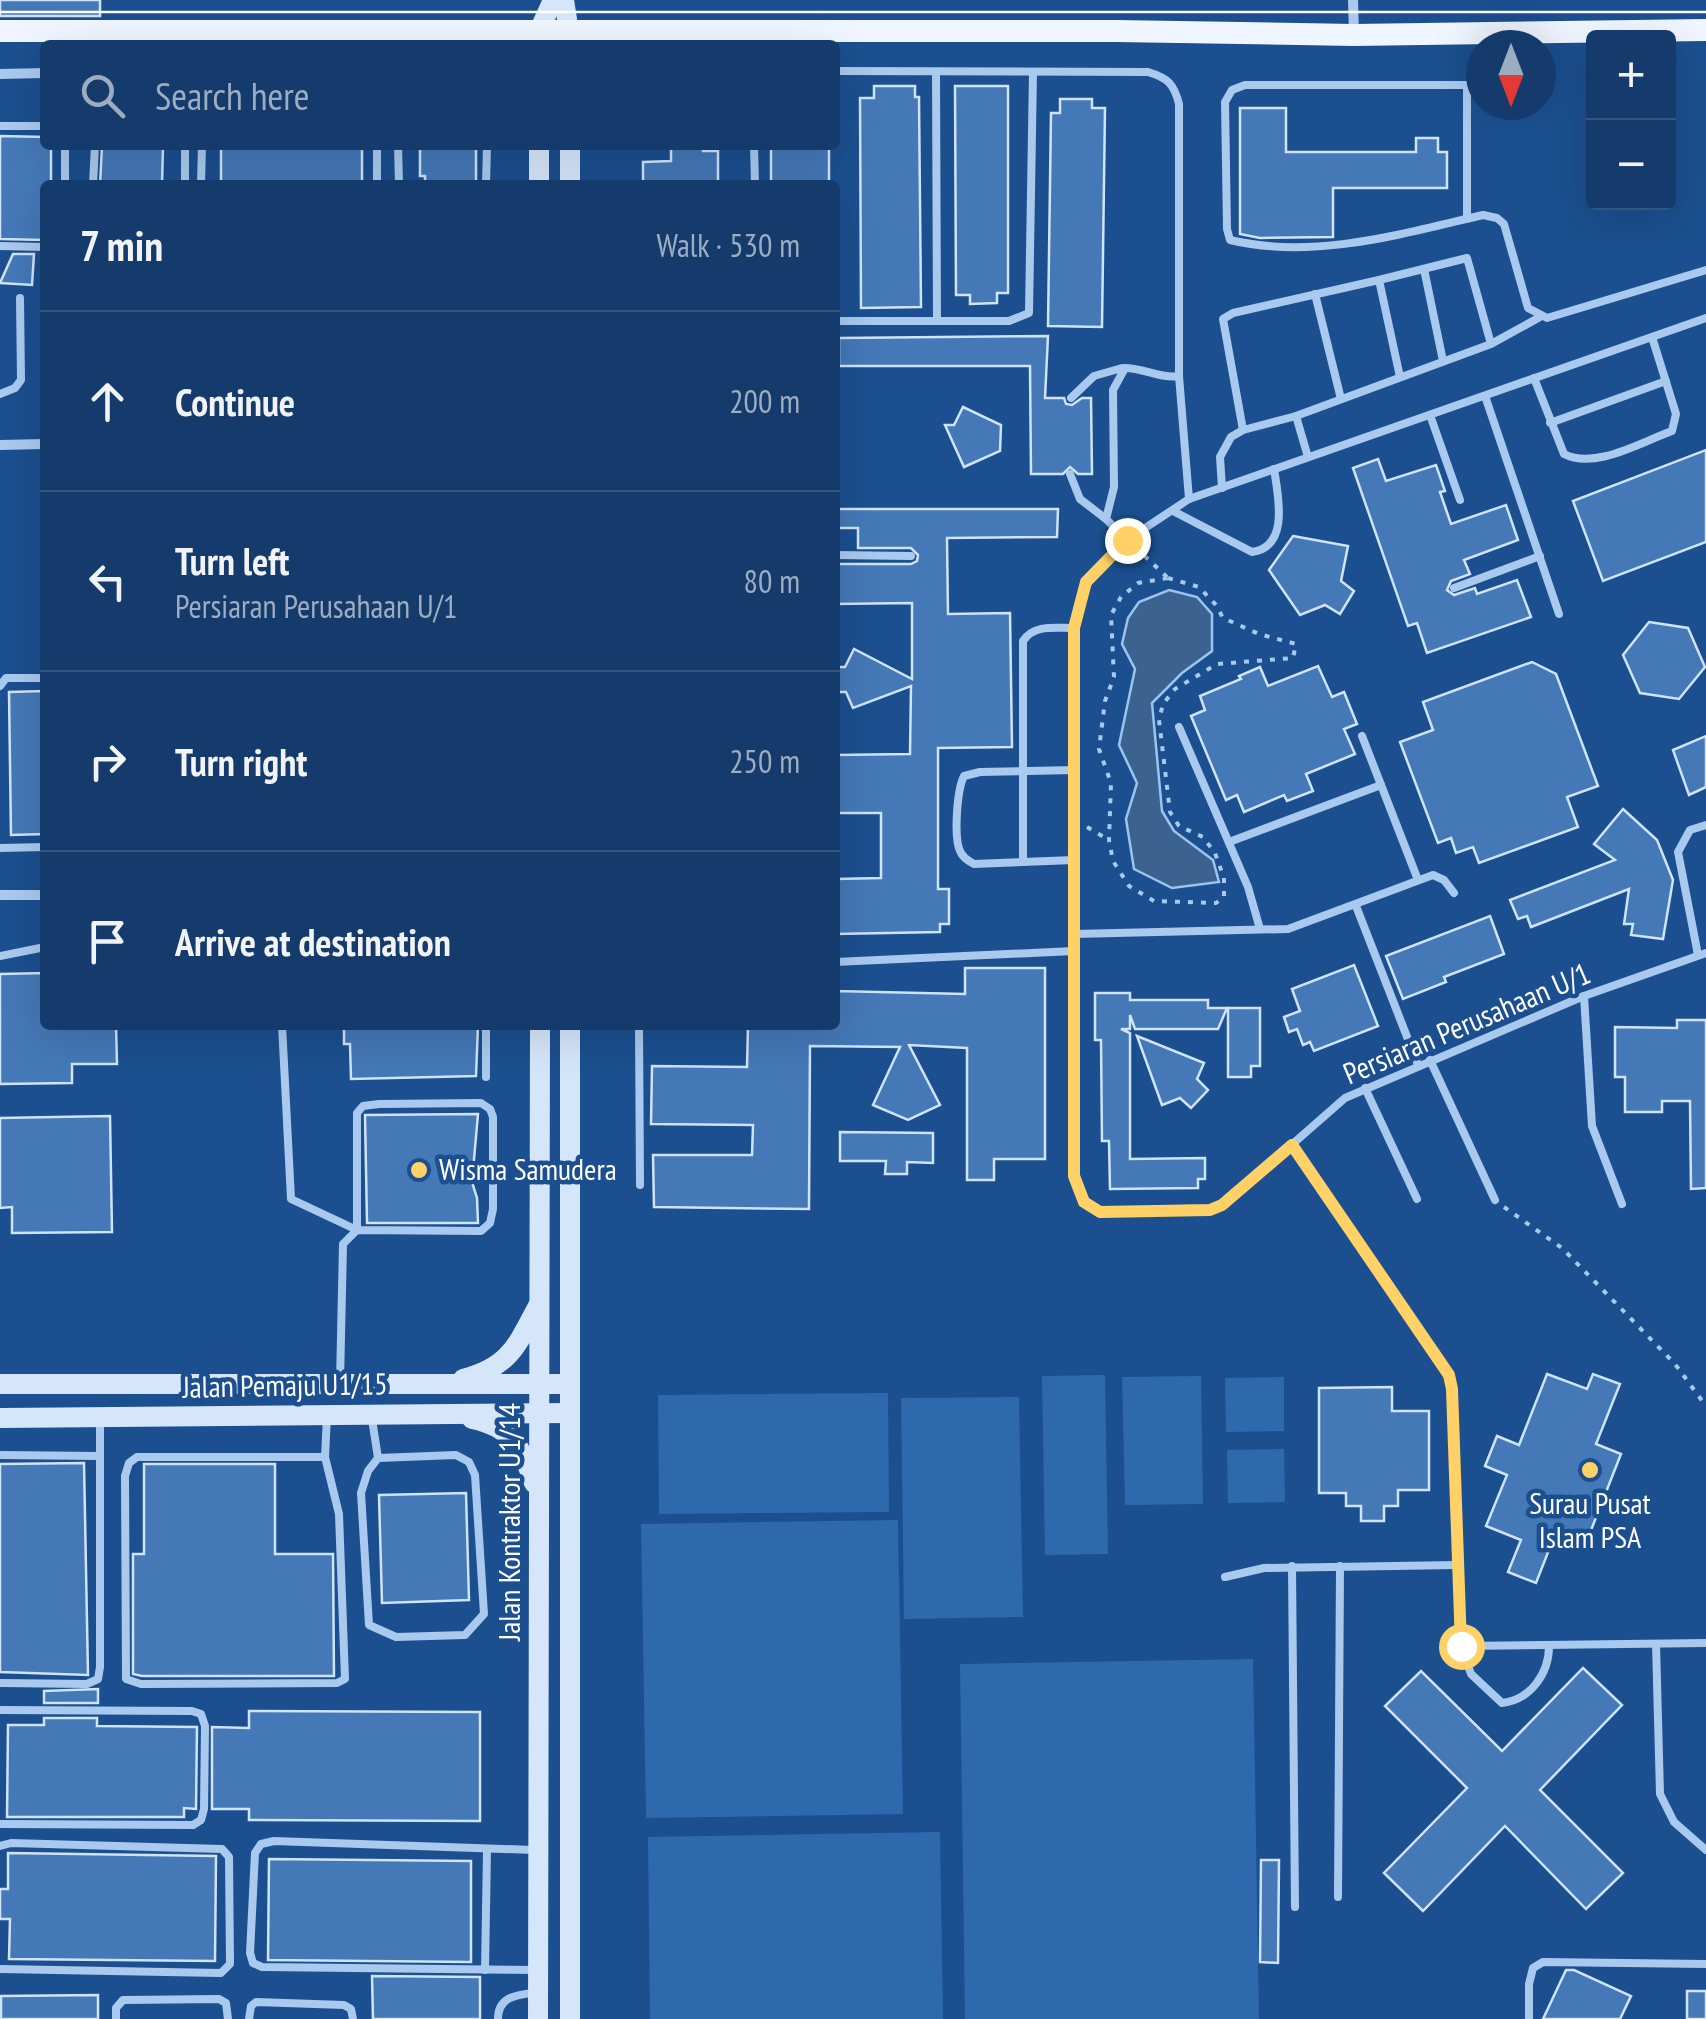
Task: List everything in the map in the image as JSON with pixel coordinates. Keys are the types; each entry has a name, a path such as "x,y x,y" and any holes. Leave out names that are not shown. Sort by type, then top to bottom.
{"main road":[{"path":"0,31 364,31 577,40 712,31 1354,35 1706,30"},
{"path":"364,31 475,40"}],"street":[{"path":"539,38 553,0"},
{"path":"564,0 577,40"},
{"path":"1354,0 1354,35"},
{"path":"0,74 40,74"},
{"path":"539,150 539,180"},
{"path":"570,150 570,180"},
{"path":"0,445 40,444"},
{"path":"0,895 40,895"},
{"name":"Jalan Kontraktor U1/14","path":"538,2019 540,1030"},
{"name":"Jalan Kontraktor U1/14","path":"570,1030 570,2019"},
{"path":"442,1385 487,1373 511,1356 541,1302"},
{"name":"Jalan Pemaju U1/15","path":"0,1384 570,1384"},
{"name":"Jalan Pemaju U1/15","path":"0,1418 570,1413"},
{"path":"443,1414 487,1422 508,1434 523,1450 540,1499"}],"lane":[{"path":"840,72 1148,72 1162,76 1174,86 1179,104 1180,376 1189,499"},
{"path":"936,72 937,321"},
{"path":"840,321 1009,321 1029,313 1033,72"},
{"path":"1467,219 1468,85 1245,85 1232,90 1225,102 1230,240 1288,246 1373,242 1467,219 1497,218 1504,224 1528,308 1540,317"},
{"path":"0,126 40,126"},
{"path":"64,150 66,180"},
{"path":"93,180 95,150"},
{"path":"185,150 185,180"},
{"path":"201,180 202,150"},
{"path":"376,180 377,150"},
{"path":"398,150 399,180"},
{"path":"486,180 487,150"},
{"path":"754,150 755,180"},
{"path":"0,246 40,248"},
{"path":"1243,430 1222,319 1233,312 1468,258 1491,344"},
{"path":"1424,269 1444,361"},
{"path":"1222,488 1220,456 1231,437 1243,430 1296,416 1491,344 1540,317 1565,315 1706,270"},
{"path":"1379,280 1400,377"},
{"path":"1315,294 1342,399"},
{"path":"0,394 15,388 21,380 20,298"},
{"path":"840,962 1074,951 1074,628 1086,582 1127,540 1189,499 1706,318"},
{"path":"1534,378 1564,454 1576,460 1591,460 1672,432 1676,414 1652,337"},
{"path":"1071,398 1094,376 1125,368 1142,368 1167,378 1180,376"},
{"path":"1106,520 1114,487 1112,390 1125,368"},
{"path":"1550,424 1666,381"},
{"path":"1485,396 1559,614"},
{"path":"1430,414 1460,500"},
{"path":"1296,416 1308,458"},
{"path":"1173,511 1252,552 1260,551 1274,537 1280,518 1274,470"},
{"path":"1070,474 1080,499 1127,540"},
{"path":"840,555 911,556"},
{"path":"1454,588 1540,556"},
{"path":"1023,862 1023,641 1029,632 1042,628 1074,628"},
{"path":"0,686 6,678 40,678"},
{"path":"1180,726 1248,887 1260,929"},
{"path":"1362,736 1418,880"},
{"path":"1074,770 980,772 964,776 958,788 958,848 963,858 974,864 1074,860"},
{"path":"1229,842 1381,785"},
{"path":"1702,954 1678,852 1690,830 1706,825"},
{"path":"0,848 40,847"},
{"path":"1074,934 1288,929 1433,875 1444,880 1454,893"},
{"path":"1356,906 1418,1065"},
{"path":"0,956 40,947"},
{"name":"Persiaran Perusahaan U/1","path":"1074,951 1074,1176 1084,1202 1100,1212 1210,1210 1222,1205 1346,1098 1584,996 1702,954"},
{"path":"1584,996 1592,1126 1622,1204"},
{"path":"282,1030 291,1199 357,1230 481,1230 490,1223 493,1117 490,1108 482,1104 363,1106 357,1113 357,1230 343,1244 340,1385"},
{"path":"486,1030 486,1077"},
{"path":"638,1030 640,1186"},
{"path":"1430,1060 1495,1200"},
{"path":"1366,1088 1417,1199"},
{"path":"1292,1145 1449,1375 1461,1654 1470,1674 1502,1703 1514,1702 1538,1682 1548,1663 1549,1646"},
{"path":"325,1457 137,1457 129,1464 126,1680 140,1684 345,1680 338,1514 325,1457 327,1415"},
{"path":"371,1415 378,1458 368,1471 361,1493 369,1624 396,1637 466,1635 484,1614 475,1475 468,1462 456,1454 378,1458"},
{"path":"0,1683 86,1684 98,1679 100,1418"},
{"path":"0,1455 99,1456"},
{"path":"1225,1577 1292,1566 1456,1564"},
{"path":"1292,1566 1295,1908"},
{"path":"1338,1897 1340,1566"},
{"path":"1461,1646 1706,1643"},
{"path":"1656,1644 1660,1794 1674,1822 1706,1850"},
{"path":"0,1710 192,1711 200,1714 205,1726 204,1809 193,1825 0,1824"},
{"path":"538,1850 274,1841 261,1844 255,1853 250,1953 253,1964 262,1967 486,1970 538,1981"},
{"path":"0,1846 12,1843 222,1849 229,1857 230,1964 221,1973 0,1969"},
{"path":"486,1970 487,1850"},
{"path":"1529,2019 1529,1984 1533,1968 1543,1962 1706,1964"},
{"path":"498,2019 503,2002 538,1981"},
{"path":"116,2019 116,2008 123,2000 219,1999 226,2003 228,2019"},
{"path":"249,2019 251,2006 256,2002 344,2006 351,2010 352,2019"}],"path":[{"path":"1127,540 1168,578"},
{"path":"1074,815 1108,840"},
{"path":"1495,1200 1562,1248 1675,1364 1706,1406"}],"shaded area":[{"path":"1169,590 1197,597 1212,614 1212,651 1182,673 1152,703 1162,811 1174,831 1213,860 1219,882 1172,888 1134,869 1126,819 1137,783 1119,745 1135,669 1122,644 1128,618 1139,602"},
{"path":"1105,1375 1108,1554 1045,1555 1042,1376"},
{"path":"1201,1376 1203,1504 1125,1505 1122,1377"},
{"path":"1284,1377 1284,1431 1226,1432 1225,1378"},
{"path":"888,1393 889,1512 659,1514 658,1395"},
{"path":"1019,1397 1023,1617 904,1619 901,1398"},
{"path":"1284,1449 1285,1502 1228,1503 1227,1450"},
{"path":"898,1520 903,1814 646,1818 641,1524"},
{"path":"1253,1659 1259,2019 965,2019 960,1664"},
{"path":"940,1832 943,2019 650,2019 648,1837"}],"building":[{"path":"0,0 100,0 100,16 0,16"},
{"path":"874,86 915,86 915,97 919,97 921,307 861,308 860,98 874,98"},
{"path":"955,86 1008,86 1008,293 997,293 997,303 970,304 970,295 956,295"},
{"path":"1060,99 1092,99 1092,108 1105,108 1102,327 1048,326 1051,113 1060,113"},
{"path":"1240,108 1286,108 1286,152 1416,152 1416,138 1438,138 1438,152 1447,152 1447,188 1333,188 1333,237 1260,238 1240,234"},
{"path":"0,136 40,137 40,150 51,150 51,180 40,180 40,240 0,239"},
{"path":"102,150 163,150 162,180 100,180"},
{"path":"221,150 362,150 362,180 221,180"},
{"path":"420,150 476,150 476,180 425,180 425,176 420,176"},
{"path":"671,150 718,151 718,180 643,180 643,162 671,161"},
{"path":"771,150 829,150 829,180 771,180"},
{"path":"13,254 34,254 32,285 0,283"},
{"path":"1048,336 1045,398 1064,398 1066,404 1072,405 1082,398 1091,398 1092,474 1078,474 1070,467 1063,474 1031,474 1030,366 840,366 840,338"},
{"path":"963,407 1001,425 1000,451 964,467 945,425 954,425"},
{"path":"1706,450 1706,542 1603,581 1573,501"},
{"path":"1378,459 1386,481 1436,465 1451,524 1506,505 1518,540 1464,560 1470,574 1451,581 1447,590 1454,595 1475,588 1477,594 1517,580 1531,617 1427,653 1417,623 1408,626 1353,468"},
{"path":"840,509 1058,509 1057,537 947,538 948,614 1010,613 1012,747 938,748 938,889 949,889 949,924 940,924 940,932 840,934 840,879 881,878 881,813 840,813 840,755 910,754 911,686 853,708 846,692 840,692 840,667 845,667 854,649 912,679 912,603 840,604 840,564 911,564 918,555 911,548 858,548 858,528 840,528"},
{"path":"1293,536 1348,546 1341,581 1354,591 1340,614 1325,605 1300,615 1269,570"},
{"path":"1649,622 1688,628 1705,667 1679,699 1640,693 1623,655"},
{"path":"1532,662 1556,674 1598,786 1567,797 1578,827 1479,863 1473,847 1456,853 1451,838 1438,843 1400,742 1433,730 1423,702"},
{"path":"1318,666 1332,697 1344,692 1357,724 1344,729 1355,754 1306,774 1313,791 1287,801 1284,795 1244,812 1237,795 1226,800 1191,716 1205,710 1200,696 1260,667 1268,686"},
{"path":"40,691 40,834 11,835 9,692"},
{"path":"1706,736 1706,787 1689,795 1673,750"},
{"path":"1623,809 1657,840 1673,880 1663,939 1631,935 1633,924 1624,924 1629,889 1531,927 1527,916 1518,919 1510,900 1615,860 1594,844"},
{"path":"1490,916 1504,954 1444,977 1446,982 1403,999 1386,956"},
{"path":"1354,965 1378,1026 1314,1051 1310,1042 1303,1045 1297,1029 1289,1032 1284,1017 1300,1011 1292,989"},
{"path":"965,968 1045,968 1045,1159 994,1159 994,1180 967,1180 967,1048 909,1045 940,1105 908,1120 873,1105 900,1047 810,1046 809,1209 654,1207 653,1155 752,1155 753,1125 651,1124 652,1066 747,1067 748,1030 840,1030 840,991 965,994"},
{"path":"40,973 40,1030 116,1030 117,1064 72,1064 72,1083 0,1084 0,974"},
{"path":"1095,993 1130,993 1130,1000 1208,1000 1208,1008 1227,1008 1218,1029 1135,1029 1130,1015 1130,1029 1121,1029 1130,1033 1130,1159 1205,1158 1205,1179 1198,1179 1198,1188 1110,1189 1109,1141 1102,1141 1101,1040 1095,1040"},
{"path":"1228,1008 1260,1008 1260,1066 1251,1066 1251,1077 1228,1077"},
{"path":"1677,1020 1706,1020 1706,1188 1691,1189 1690,1101 1662,1101 1662,1112 1625,1112 1625,1077 1615,1077 1615,1027 1677,1028"},
{"path":"344,1030 478,1030 476,1076 351,1079 350,1044 344,1044"},
{"path":"1137,1036 1204,1063 1197,1079 1208,1090 1191,1108 1180,1098 1162,1105"},
{"name":"Wisma Samudera","path":"478,1114 472,1182 478,1223 367,1223 365,1115"},
{"path":"110,1116 112,1232 12,1233 12,1207 0,1208 0,1118"},
{"path":"840,1132 933,1133 933,1163 907,1162 907,1174 885,1174 886,1161 840,1161"},
{"path":"1547,1374 1587,1389 1593,1374 1620,1384 1596,1444 1621,1454 1584,1548 1554,1537 1536,1583 1508,1572 1521,1540 1486,1526 1507,1475 1485,1466 1497,1436 1519,1445"},
{"path":"1392,1387 1392,1411 1429,1411 1429,1490 1398,1490 1398,1506 1384,1506 1384,1521 1361,1521 1361,1506 1346,1506 1346,1493 1319,1493 1319,1388"},
{"path":"84,1463 88,1675 0,1672 0,1464"},
{"path":"144,1464 275,1464 275,1554 333,1554 334,1676 133,1674 133,1554 144,1554"},
{"path":"466,1493 469,1600 382,1603 379,1495"},
{"path":"1583,1668 1622,1705 1540,1790 1623,1873 1586,1909 1505,1826 1423,1911 1384,1873 1467,1788 1385,1706 1421,1671 1502,1751"},
{"path":"98,1689 98,1703 44,1703 44,1691"},
{"path":"249,1711 480,1712 480,1821 249,1820 249,1809 212,1809 212,1727 249,1728"},
{"path":"44,1718 97,1718 97,1726 197,1727 196,1809 184,1808 184,1817 7,1817 8,1725 44,1725"},
{"path":"8,1853 216,1856 215,1961 9,1959 10,1919 0,1919 0,1889 8,1889"},
{"path":"269,1859 471,1861 471,1962 268,1960"},
{"path":"1261,1860 1279,1860 1278,1963 1260,1962"},
{"path":"1566,1970 1631,1996 1620,2019 1543,2019"},
{"path":"372,1976 480,1977 480,2019 373,2019"},
{"path":"1687,1991 1706,1991 1706,2019 1687,2019"},
{"path":"98,1995 98,2019 1,2019 1,1996"}],"tram line":[{"path":"0,12 1706,12"}],"place":[{"name":"Wisma Samudera","path":"419,1170"},
{"name":"Surau Pusat Islam PSA","path":"1590,1470"}],"route":[{"path":"1127,540 1086,582 1074,628 1074,1176 1084,1202 1100,1212 1210,1210 1222,1205 1292,1145 1449,1375 1461,1646"}]}
